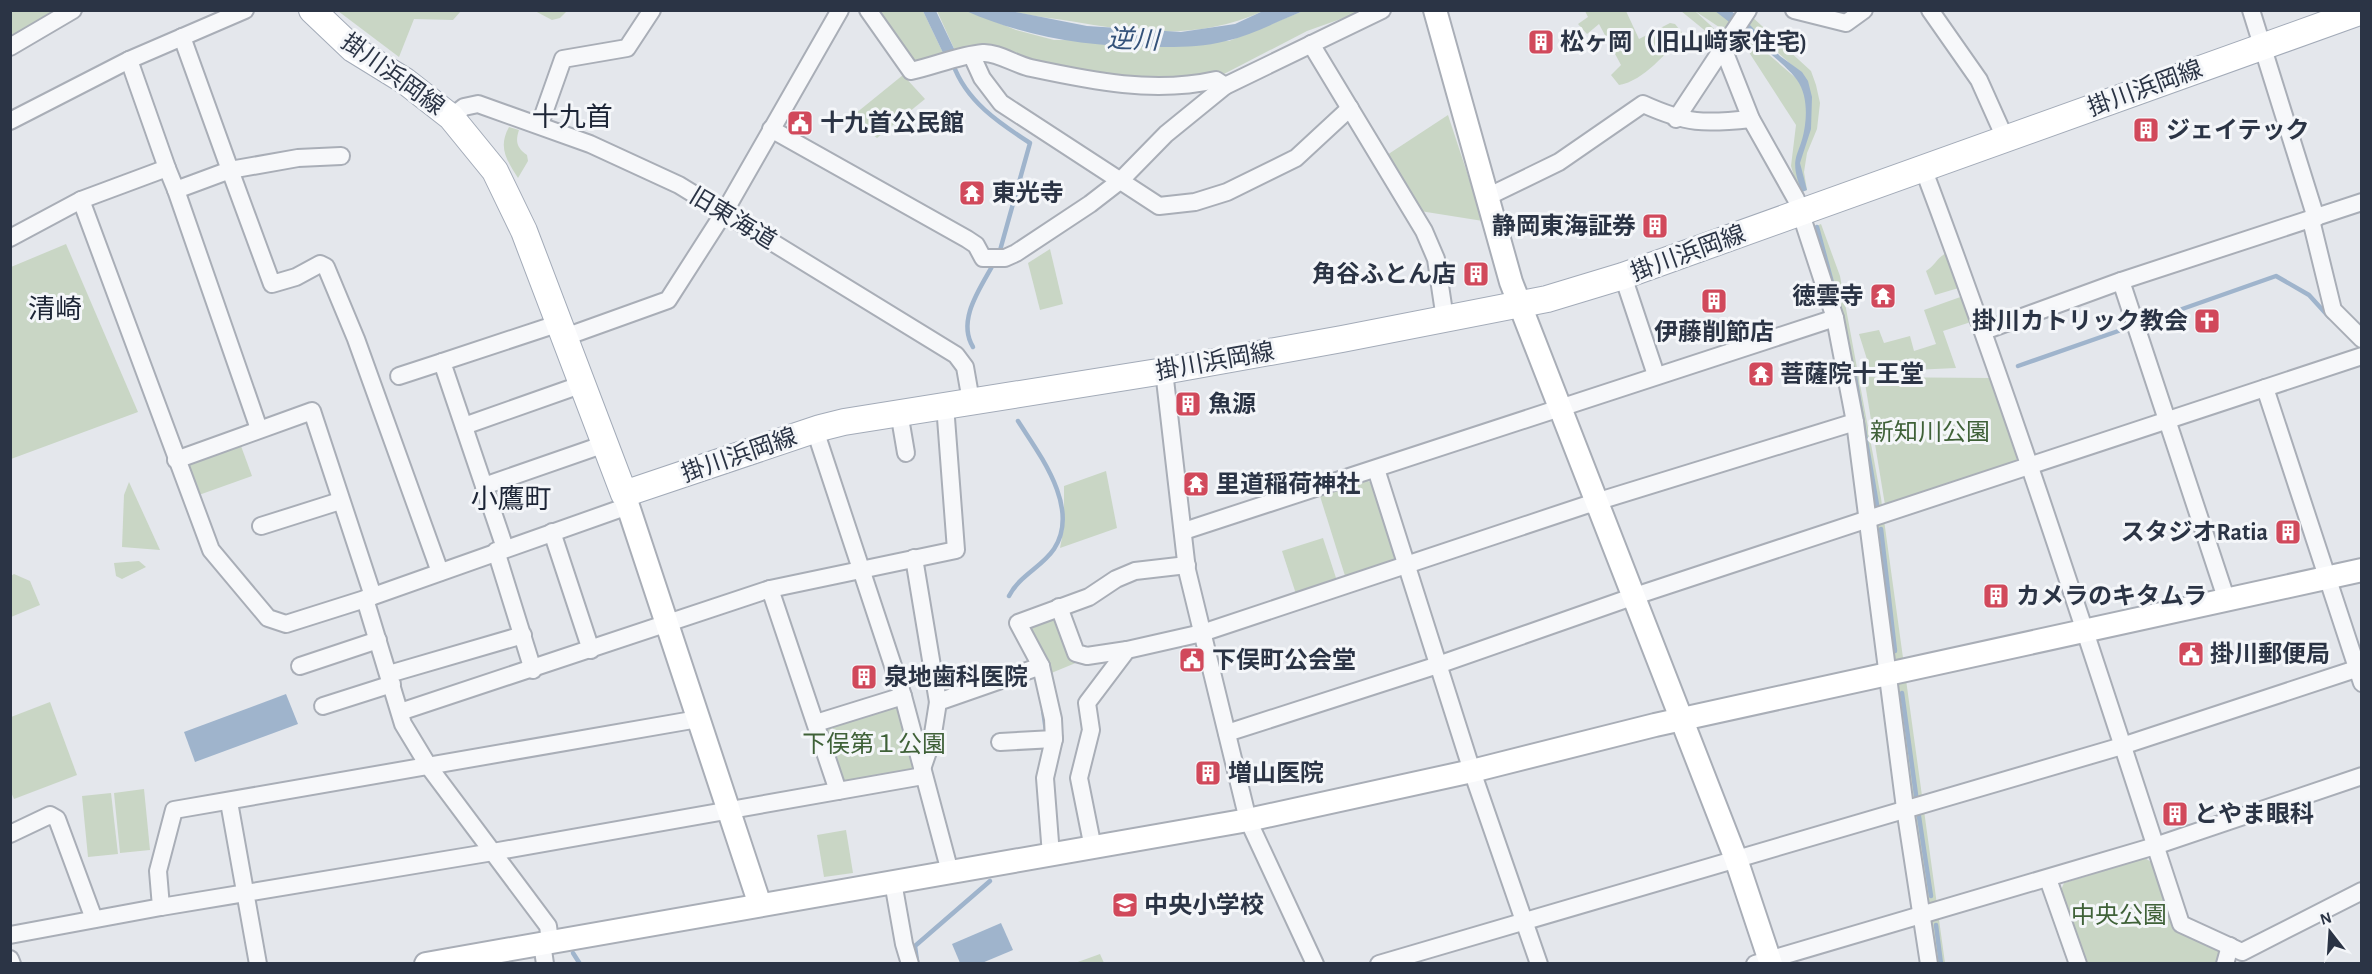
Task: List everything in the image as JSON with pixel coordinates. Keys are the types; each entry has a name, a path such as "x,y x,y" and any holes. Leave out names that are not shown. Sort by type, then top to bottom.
{"main road":[{"name":"掛川浜岡線","path":"312,10 353,49 414,87 451,117 488,161 503,185 562,330 626,500 815,430 898,412 1164,371 1519,305 1623,276 2361,11"}],"street":[{"path":"10,47 74,10"},
{"path":"10,122 129,60 244,10"},
{"path":"540,124 563,59 627,48 651,10"},
{"path":"399,376 668,300 724,212 840,10"},
{"path":"868,10 911,71 984,53 1028,68 1087,80 1131,85 1183,86 1216,80 1225,86"},
{"path":"771,129 967,239 976,245 983,258 998,259 1017,254 1090,204 1121,180 1166,134 1225,86 1382,10"},
{"path":"1435,10 1519,305 1736,859 1766,962 2156,846 2361,776"},
{"path":"1794,10 1846,23 1864,10"},
{"path":"1930,10 1979,80 2005,138"},
{"path":"2251,10 2313,219 2333,310 2361,339"},
{"path":"1676,119 1747,11"},
{"path":"182,37 272,285 296,277 320,264 326,267 356,339 440,572"},
{"path":"1726,43 1751,119 1794,195 1835,318 1855,422 1905,808 1929,963"},
{"path":"1311,44 1424,231 1436,259 1445,319"},
{"path":"966,57 1001,103 1159,206 1195,202 1227,192 1296,159 1350,108"},
{"path":"129,60 259,429"},
{"name":"旧東海道","path":"451,117 464,107 478,104 540,124 634,163 724,212 956,355 965,368 971,401"},
{"path":"1487,197 1559,162 1643,104 1676,119 1706,123 1751,119"},
{"path":"176,190 230,170 298,158 341,156"},
{"path":"10,238 81,200 167,168"},
{"path":"1923,168 1984,331 2181,924 2242,952 2361,891"},
{"path":"81,200 211,550 268,618 286,624 369,598 552,532 626,500 760,905"},
{"path":"1984,331 2121,281 2361,202"},
{"path":"1623,276 1656,375"},
{"path":"2121,281 2169,420 2227,601"},
{"path":"1184,531 1835,318"},
{"path":"1227,733 1438,665 1632,597 1869,521 2265,388 2358,361"},
{"path":"442,362 484,486 533,670"},
{"path":"1164,371 1187,565 1248,820 1316,963"},
{"path":"464,426 583,384"},
{"path":"1379,963 2122,746 2360,673 2265,388"},
{"path":"400,712 533,670 667,622 770,589 956,550 945,405"},
{"path":"176,460 312,411 369,598 378,640 403,724 429,766 548,926 546,949"},
{"path":"898,412 906,453"},
{"path":"1059,607 1076,653 1087,656 1127,650 1202,633 1596,502 1855,422"},
{"path":"815,430 903,696 950,872"},
{"path":"484,486 605,444"},
{"path":"1376,469 1472,771 1539,963"},
{"path":"261,526 340,501"},
{"path":"552,532 591,650"},
{"path":"914,558 938,702 932,740 922,772"},
{"path":"1052,855 1045,778 1054,739 1046,683 1041,666 1018,623 1089,597 1116,579 1135,571 1187,565"},
{"path":"426,963 546,949 760,905 1248,820 1472,771 1681,720 2361,570"},
{"path":"770,589 838,791"},
{"path":"323,706 390,679 523,635"},
{"path":"300,666 378,640"},
{"path":"1093,848 1079,777 1091,730 1087,703 1127,650"},
{"path":"938,702 1041,666"},
{"path":"816,723 903,696"},
{"path":"161,907 158,871 174,810 698,719"},
{"path":"1000,742 1054,739"},
{"path":"10,935 246,892 493,852 838,791 922,772"},
{"path":"229,802 258,963"},
{"path":"10,834 50,815 57,819 94,919"},
{"path":"2048,879 2078,963"},
{"path":"893,882 910,963"},
{"path":"2225,963 2230,946"},
{"path":"10,959 12,963"}],"green space":[{"path":"11,11 69,11 11,41"},
{"path":"338,11 461,11 453,20 414,19 399,57"},
{"path":"535,11 567,11 560,18 552,20"},
{"path":"880,11 923,11 945,57 912,62"},
{"path":"937,11 969,11 1016,30 1054,40 1229,41 1303,11 1363,11 1307,31 1222,75 1133,81 957,55"},
{"path":"1011,11 1263,11 1216,26 1192,30 1144,31"},
{"path":"1585,11 1626,11 1639,39 1670,23 1675,24 1684,35 1646,72 1619,85 1611,75 1621,65 1599,24 1587,34 1578,24 1588,17"},
{"path":"1681,11 1695,11 1721,35 1719,42"},
{"path":"1695,11 1718,11 1797,79 1804,76 1736,15 1750,15 1811,71 1820,103 1817,129 1807,153 1804,172 1807,190 1799,193 1791,166 1796,125 1743,43"},
{"path":"903,75 925,99 877,138 850,118"},
{"path":"1448,115 1483,221 1420,211 1387,155"},
{"path":"509,127 519,130 518,144 527,155 528,161 518,178 505,153 504,141"},
{"path":"1821,224 1840,276 1881,498 1945,963 1933,963 1882,598 1812,228"},
{"path":"66,244 138,412 11,459 11,267"},
{"path":"1050,249 1063,304 1040,310 1028,263"},
{"path":"1947,253 1962,287 1935,295 1926,271"},
{"path":"1966,295 1974,321 1943,331 1956,368 1871,372 1859,334 1879,330 1884,343 1910,336 1914,351 1936,344 1924,310"},
{"name":"新知川公園","path":"1864,377 1990,378 2018,456 2015,463 1885,505"},
{"path":"241,446 252,476 196,496 183,463"},
{"path":"1106,471 1117,528 1060,548 1064,527 1064,486"},
{"path":"1364,479 1372,483 1395,558 1391,564 1346,579 1319,493"},
{"path":"129,482 160,550 122,547 124,495"},
{"path":"1323,538 1337,581 1296,594 1282,551"},
{"path":"139,561 146,567 122,579 116,576 114,563"},
{"path":"14,574 30,581 40,605 11,617 11,576"},
{"path":"1058,611 1078,662 1049,674 1023,625"},
{"path":"50,702 77,775 14,799 10,790 11,717"},
{"name":"下俣第１公園","path":"894,703 900,707 915,767 911,770 846,783 841,777 824,729"},
{"path":"144,789 150,850 120,853 114,793"},
{"path":"111,793 118,854 88,857 82,796"},
{"path":"846,830 853,873 824,877 817,835"},
{"name":"中央公園","path":"2145,858 2151,862 2173,930 2219,949 2217,963 2087,963 2061,890 2064,883"},
{"path":"1100,954 1104,963 1075,963"}],"water":[{"path":"923,11 936,11 957,55 945,57"},
{"name":"逆川","path":"966,11 1011,11 1087,26 1181,32 1235,24 1263,11 1303,11 1236,38 1207,45 1168,47 1101,45 1033,34"},
{"path":"1715,11 1731,11 1749,24 1780,56 1802,72 1808,81 1812,97 1811,129 1800,163 1807,190 1802,192 1795,163 1806,120 1805,102 1800,85 1781,63"},
{"path":"286,694 298,724 195,762 184,732"},
{"path":"1001,923 1013,950 982,963 960,963 952,944"}],"waterway":[{"path":"953,64 966,89 975,100 995,119 1030,143 999,254"},
{"path":"1817,227 1834,290"},
{"path":"973,347 967,325 969,314 995,261"},
{"path":"2148,321 2276,276 2309,295 2329,317"},
{"path":"2018,366 2124,329"},
{"path":"1855,377 1877,505"},
{"path":"1009,596 1013,589 1054,549 1061,533 1063,516 1060,499 1046,465 1018,421"},
{"path":"1881,529 1895,651"},
{"path":"1902,693 1917,802"},
{"path":"1043,710 1046,731"},
{"path":"1918,810 1931,896"},
{"path":"917,961 915,946 990,881"},
{"path":"1936,925 1941,964"},
{"path":"573,953 580,964"}],"place":[{"name":"松ヶ岡（旧山﨑家住宅)","path":"1541,42"},
{"name":"十九首公民館","path":"800,123"},
{"name":"ジェイテック","path":"2146,130"},
{"name":"東光寺","path":"972,193"},
{"name":"静岡東海証券","path":"1655,226"},
{"name":"角谷ふとん店","path":"1476,274"},
{"name":"徳雲寺","path":"1883,296"},
{"name":"伊藤削節店","path":"1714,301"},
{"name":"掛川カトリック教会","path":"2207,321"},
{"name":"菩薩院十王堂","path":"1761,374"},
{"name":"魚源","path":"1188,404"},
{"name":"里道稲荷神社","path":"1196,484"},
{"name":"スタジオRatia","path":"2288,532"},
{"name":"カメラのキタムラ","path":"1996,596"},
{"name":"掛川郵便局","path":"2191,654"},
{"name":"下俣町公会堂","path":"1192,660"},
{"name":"泉地歯科医院","path":"864,677"},
{"name":"増山医院","path":"1208,773"},
{"name":"とやま眼科","path":"2175,814"},
{"name":"中央小学校","path":"1125,905"}],"district":[{"name":"十九首","path":"572,117"},
{"name":"清崎","path":"55,309"},
{"name":"小鷹町","path":"511,499"}]}
